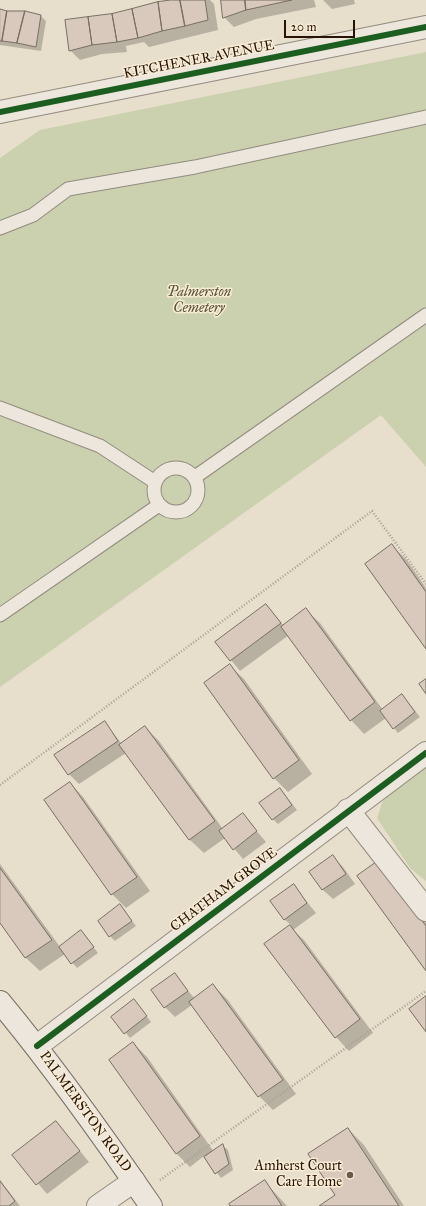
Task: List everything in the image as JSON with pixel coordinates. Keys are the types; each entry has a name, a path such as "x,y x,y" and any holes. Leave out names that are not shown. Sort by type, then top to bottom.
{"street":[{"name":"KITCHENER AVENUE","path":"0,112 426,27"},
{"name":"CHATHAM GROVE","path":"37,1046 348,810 426,753"},
{"path":"348,810 426,910"},
{"name":"PALMERSTON ROAD","path":"0,1002 37,1046 89,1115 142,1193"},
{"path":"98,1206 142,1193"}],"lane":[{"path":"0,228 33,215 68,189 195,167 426,117"},
{"path":"195,477 426,315"},
{"path":"0,408 100,446 156,482"},
{"path":"183,468 195,477 199,492 192,506 179,513 165,510 155,499 154,489 156,482 167,470 183,468"},
{"path":"0,615 159,505"}],"path":[{"path":"0,785 372,511 426,584"},
{"path":"142,1193 426,991"}],"green space":[{"name":"Palmerston Cemetery","path":"426,52 426,467 381,415 0,687 0,158 40,130"},
{"path":"426,764 426,881 410,868 377,818 382,803 390,789"}],"building":[{"path":"180,0 185,26 162,31 158,2"},
{"path":"180,0 205,0 208,20 185,26"},
{"path":"221,0 245,0 246,10 223,18"},
{"path":"245,0 292,0 246,10"},
{"path":"158,2 162,31 138,38 132,9"},
{"path":"0,9 7,11 2,41 0,41"},
{"path":"132,9 138,38 117,42 112,14"},
{"path":"7,11 25,11 17,43 2,41"},
{"path":"25,11 41,15 36,47 17,43"},
{"path":"112,14 117,42 92,45 88,17"},
{"path":"88,17 92,45 69,51 65,20"},
{"path":"392,544 426,592 426,649 365,564"},
{"path":"266,604 281,623 230,661 215,642"},
{"path":"306,608 375,702 350,721 281,627"},
{"path":"230,664 299,760 273,779 204,683"},
{"path":"426,679 426,694 419,684"},
{"path":"402,694 415,712 393,729 380,711"},
{"path":"105,721 118,741 68,775 54,755"},
{"path":"145,726 215,821 189,840 119,745"},
{"path":"70,782 137,877 111,895 44,800"},
{"path":"280,788 292,805 272,820 259,803"},
{"path":"243,813 257,831 233,850 219,831"},
{"path":"333,855 346,874 322,890 309,872"},
{"path":"378,861 426,926 426,971 357,876"},
{"path":"0,868 52,940 25,958 0,923"},
{"path":"294,884 307,903 284,920 270,901"},
{"path":"120,904 132,921 109,937 98,921"},
{"path":"290,925 360,1019 335,1038 264,944"},
{"path":"81,930 94,947 71,964 59,947"},
{"path":"175,973 188,991 164,1008 151,990"},
{"path":"213,984 283,1080 258,1097 189,1002"},
{"path":"426,996 426,1032 409,1009"},
{"path":"134,999 147,1016 124,1034 111,1017"},
{"path":"133,1042 200,1136 176,1154 109,1060"},
{"path":"56,1121 80,1151 36,1185 12,1155"},
{"name":"Amherst Court Care Home","path":"348,1128 399,1206 319,1206 335,1195 308,1154"},
{"path":"223,1144 229,1164 215,1174 204,1157"},
{"name":"Amherst Court Care Home","path":"265,1180 282,1206 230,1206 229,1204"},
{"path":"0,1181 15,1201 9,1206 0,1206"}],"cycle path":[{"path":"0,112 426,27"},
{"path":"37,1046 426,753"}],"place":[{"name":"Amherst Court Care Home","path":"350,1175"}]}
